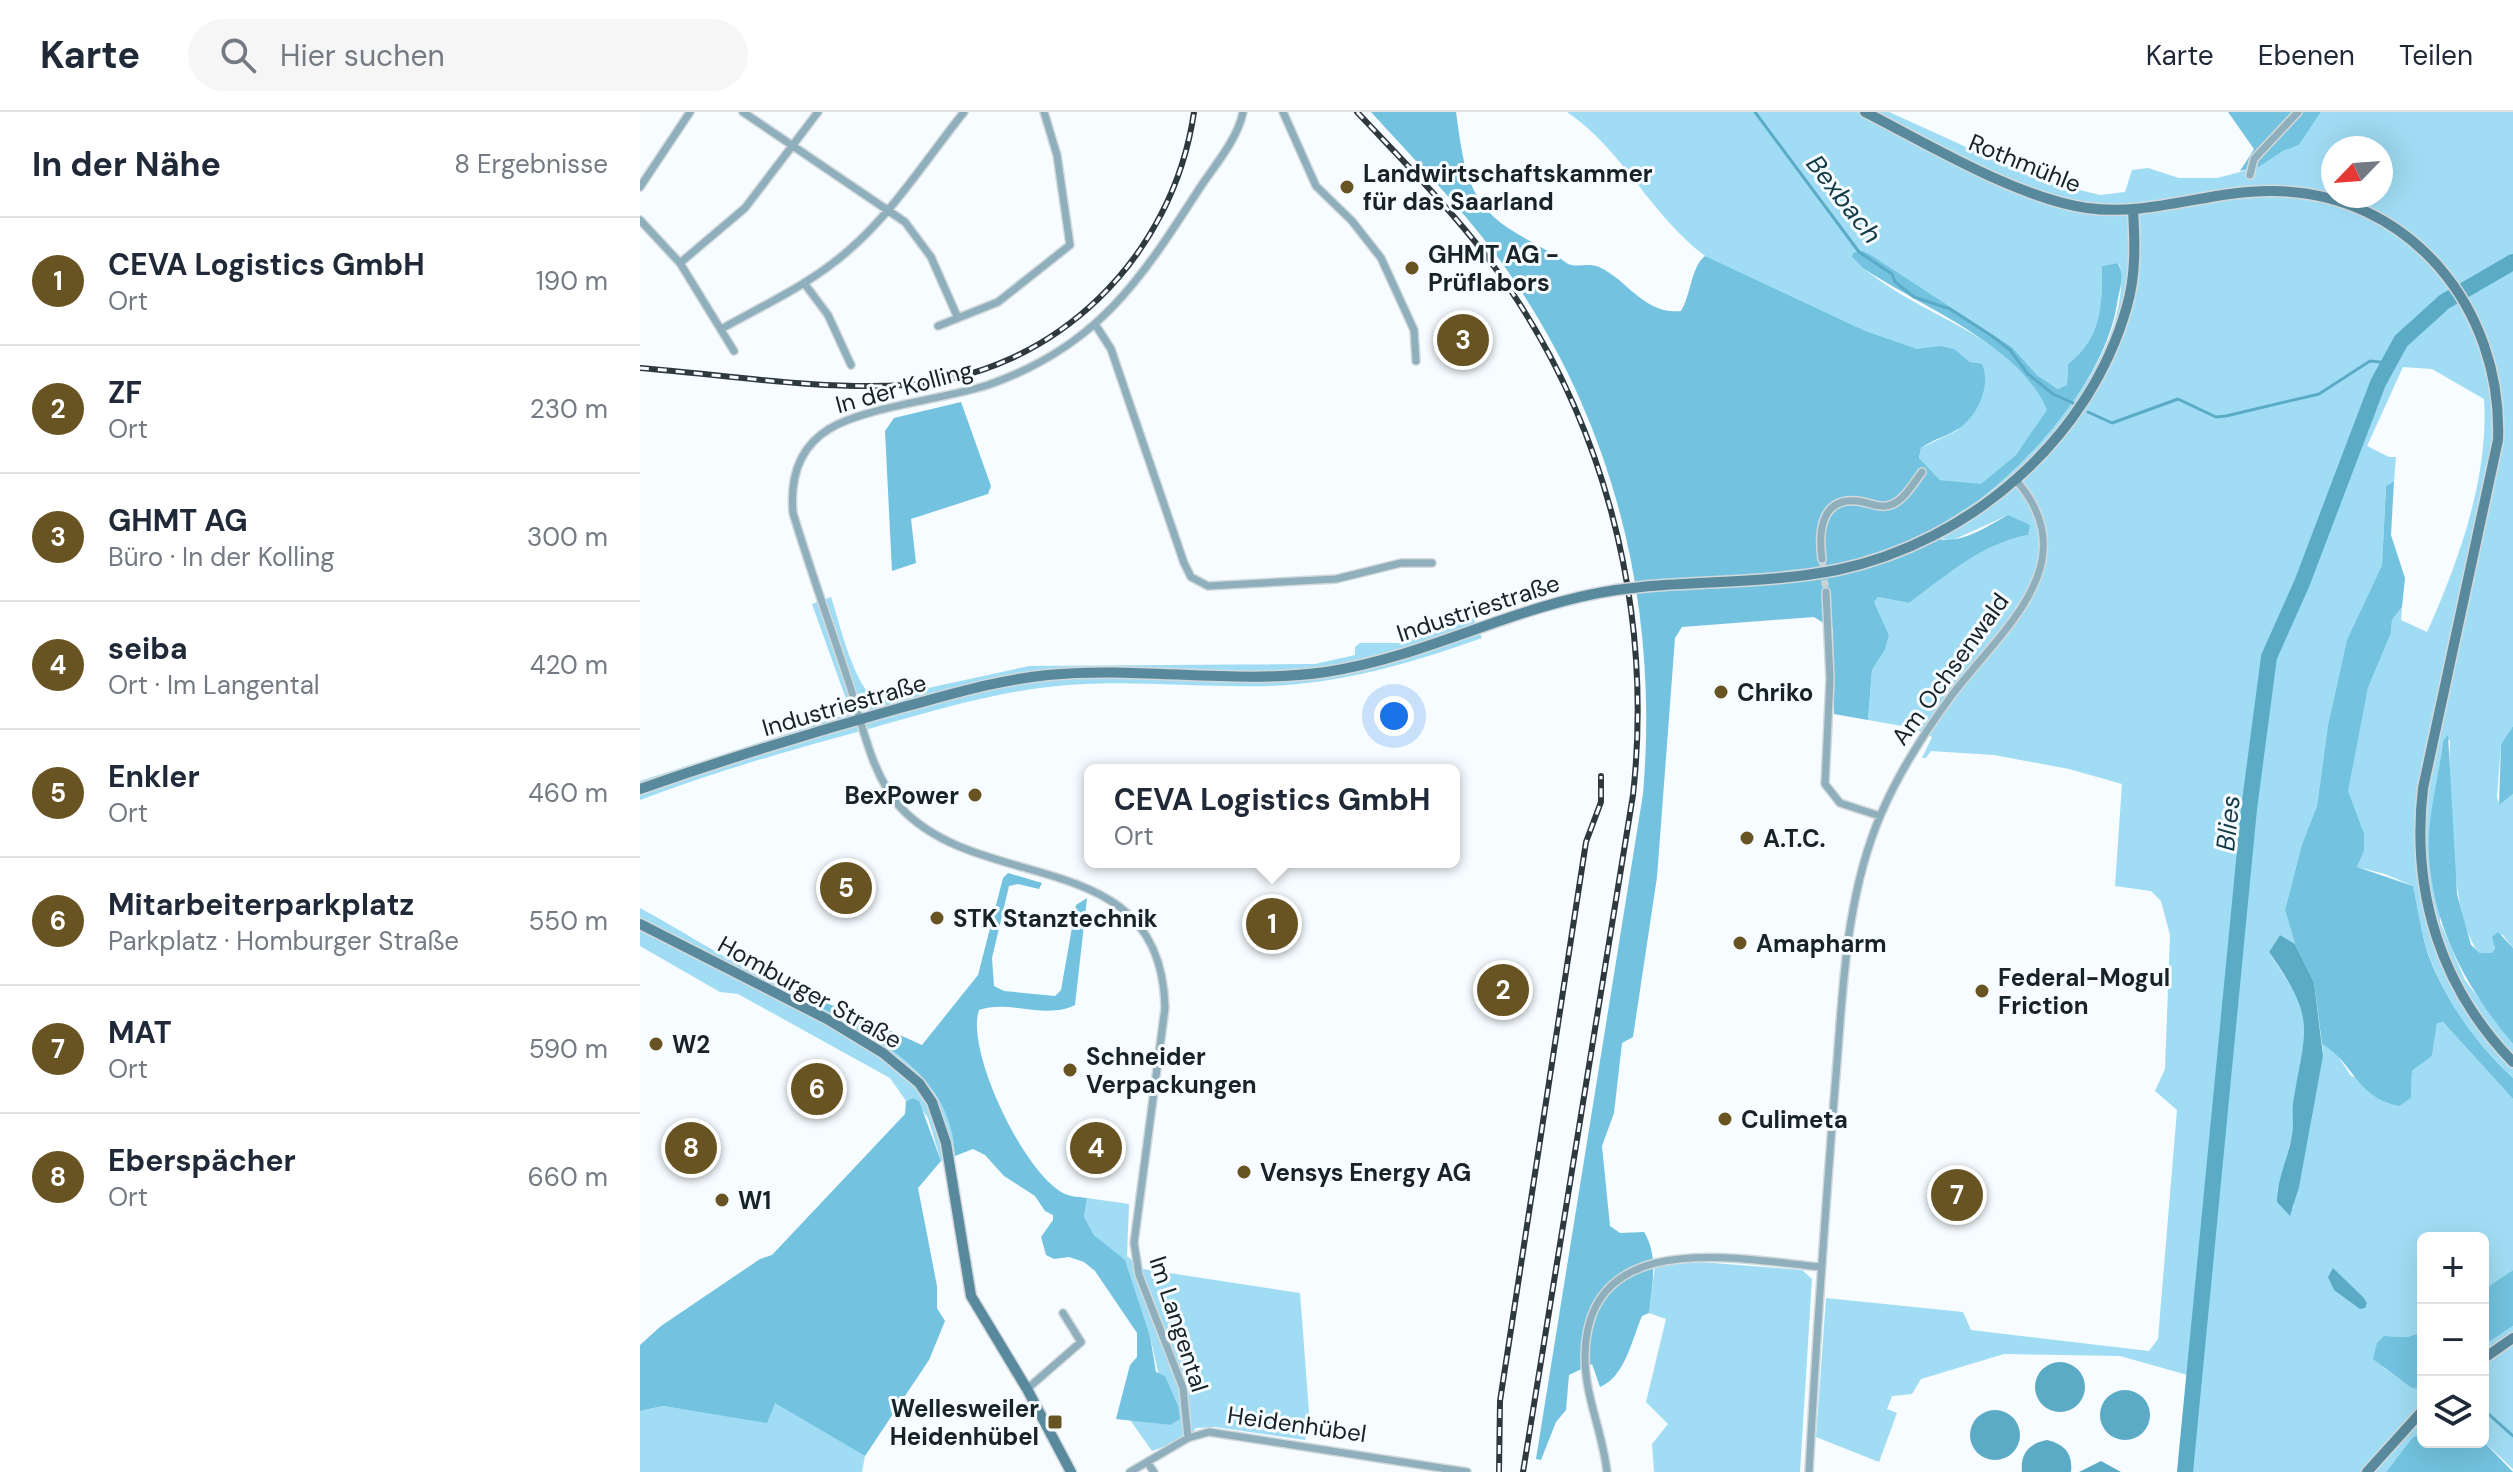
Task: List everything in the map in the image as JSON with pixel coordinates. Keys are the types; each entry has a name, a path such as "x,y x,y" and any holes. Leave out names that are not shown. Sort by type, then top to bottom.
{"street":[{"path":"640,187 690,112"},
{"path":"743,112 905,222 931,257 957,316"},
{"path":"680,263 734,220 794,148 818,112"},
{"path":"723,328 804,283 849,250 889,210 964,112"},
{"path":"938,326 957,316 985,308 1017,290 1070,245 1057,155 1044,112"},
{"name":"In der Kolling","path":"861,719 793,513 792,483 801,458 830,428 990,384 1028,368 1095,324 1140,279 1161,250 1229,144 1243,112"},
{"path":"1283,112 1316,186 1364,235 1381,258 1414,330 1416,361"},
{"name":"Rothmühle","path":"1865,112 1984,171 2051,200 2082,207 2133,210 2250,192 2310,195 2381,220 2431,257 2459,290 2479,325 2496,382 2499,419 2486,506 2423,788 2418,843 2426,903 2445,964 2484,1030 2513,1062"},
{"path":"2250,175 2254,159 2298,112"},
{"name":"Industriestraße","path":"640,789 861,719 963,691 1043,676 1247,677 1325,672 1400,655 1556,602 1650,586 1800,575 1861,563 1935,535 1977,510 2016,480 2047,449 2081,406 2110,352 2128,305 2133,277 2133,210"},
{"path":"640,220 680,263 723,328 734,351"},
{"path":"804,283 828,315 851,365"},
{"path":"1095,324 1111,349 1184,563 1200,584 1336,579 1401,563 1432,563"},
{"path":"1822,559 1820,522 1829,510 1849,501 1883,507 1894,504 1922,472"},
{"name":"Am Ochsenwald","path":"1809,1472 1821,1267 1848,931 1880,816 1907,761 2000,637 2036,582 2044,556 2044,534 2038,510 2016,480"},
{"path":"1826,592 1830,679 1825,784 1840,803 1880,816"},
{"name":"Im Langental","path":"861,719 887,789 917,823 963,847 1103,894 1134,920 1155,955 1163,980 1165,1008 1134,1243 1139,1275 1183,1388 1188,1438"},
{"name":"Homburger Straße","path":"640,924 827,1019 883,1053 919,1083 932,1102 946,1143 971,1296 1027,1389 1071,1472"},
{"path":"1607,1472 1585,1354 1595,1312 1612,1286 1656,1260 1681,1257 1821,1267"},
{"path":"1027,1389 1081,1342 1063,1313"},
{"path":"2489,1355 2513,1338"},
{"path":"2367,1472 2417,1417"},
{"name":"Heidenhübel","path":"1130,1472 1188,1438 1220,1433 1467,1472"},
{"path":"1147,1462 1154,1472"}],"shaded area":[{"path":"1371,112 1456,112 1468,177 1474,191 1494,217 1568,264 1599,267 1657,308 1681,311 1697,267 1705,256 1865,331 1917,349 1940,346 1954,349 1970,362 1982,364 1984,389 1973,414 1956,430 1921,448 1919,458 1940,480 1981,484 2016,455 2047,410 2034,387 1992,347 1863,268 1852,257 1853,253 1862,251 1871,255 2012,347 2037,375 2058,389 2067,385 2068,364 2094,332 2100,308 2102,266 2117,263 2121,272 2110,331 2085,384 2067,410 2005,478 1930,535 1939,539 1959,538 1980,531 2008,515 2030,525 2028,535 1979,553 1909,603 1878,597 1874,602 1889,635 1885,650 1872,670 1868,720 1834,714 1833,629 1814,617 1682,627 1675,638 1657,877 1633,1037 1622,1043 1614,1113 1602,1146 1610,1226 1620,1233 1644,1232 1652,1251 1649,1313 1642,1316 1622,1366 1609,1382 1600,1387 1592,1364 1569,1375 1566,1410 1556,1422 1541,1460 1536,1459 1643,794 1646,724 1644,656 1636,588 1622,522 1603,457 1577,394 1546,332 1509,273 1477,231"},
{"path":"1567,112 1889,112 2039,180 2100,195 2125,192 2132,170 2148,168 2179,178 2217,178 2259,167 2283,151 2299,145 2321,112 2513,112 2513,726 2501,744 2497,797 2499,804 2513,794 2513,948 2502,934 2492,953 2480,953 2470,937 2462,914 2453,852 2450,740 2443,741 2439,771 2440,922 2465,980 2513,1044 2513,1078 2475,1036 2443,988 2426,945 2413,886 2357,867 2364,851 2347,791 2368,688 2391,633 2392,620 2402,607 2401,620 2427,632 2450,577 2477,488 2482,458 2484,399 2432,369 2403,367 2367,446 2389,457 2396,457 2394,481 2386,486 2382,565 2347,641 2328,725 2317,806 2302,844 2285,910 2295,944 2280,935 2269,952 2301,1002 2306,1029 2293,1107 2293,1132 2277,1192 2293,1209 2323,1056 2322,1044 2334,1050 2351,1076 2411,1098 2412,1071 2432,1056 2437,1022 2443,1022 2513,1099 2513,1270 2489,1286 2489,1232 2417,1232 2417,1334 2407,1337 2384,1336 2383,1367 2417,1389 2417,1435 2386,1472 2180,1472 2191,1376 2120,1356 2004,1354 1921,1379 1912,1394 1892,1396 1887,1409 1897,1413 1879,1462 1816,1437 1826,1298 1963,1312 1971,1330 2149,1351 2158,1339 2177,1110 2155,1091 2165,1069 2170,935 2161,901 2151,891 2115,886 2122,784 2069,769 1994,755 1931,751 1926,758 1922,758 1932,737 1913,728 1868,720 1872,670 1885,650 1889,635 1874,602 1878,597 1909,603 1979,553 2028,535 2008,515 1951,541 1930,535 2007,476 2056,425 2079,394 2098,362 2112,329 2120,297 2120,266 2117,263 2102,266 2100,308 2094,333 2088,344 2068,364 2067,386 2058,389 2037,375 2012,347 1871,255 1853,258 1902,295 1986,342 2011,361 2032,384 2048,411 2016,455 1981,485 1940,480 1919,458 1921,448 1958,430 1970,362 1953,352 1908,347 1862,331 1788,300 1722,267 1679,233 1608,149"},
{"path":"2228,112 2321,112 2299,145 2283,151 2259,167 2240,171 2254,149"},
{"path":"961,402 991,486 988,494 911,519 916,563 892,571 885,431 894,418"},
{"path":"2394,481 2391,535 2405,578 2402,607 2392,620 2391,633 2368,688 2348,791 2364,834 2364,851 2357,867 2413,886 2428,954 2435,971 2463,1021 2513,1078 2513,1099 2443,1022 2437,1023 2432,1056 2412,1071 2411,1098 2399,1106 2373,1095 2333,1051 2322,1044 2314,982 2295,944 2285,910 2302,844 2317,806 2328,725 2347,640 2382,565 2386,486"},
{"path":"831,597 856,673 872,696 881,700 895,698 915,686 928,688 1029,666 1315,664 1355,655 1355,647 1360,643 1399,643 1473,618 1482,638 1430,656 1324,681 1269,686 1093,684 1018,691 784,752 640,800 640,781 851,713 812,604"},
{"path":"2513,726 2513,794 2499,805 2501,744"},
{"path":"2448,735 2457,894 2471,945 2480,953 2492,953 2495,948 2492,937 2498,932 2513,948 2513,1044 2481,1002 2456,957 2432,883 2429,828 2443,741"},
{"path":"1008,873 1042,883 1039,889 1018,884 1009,886 992,958 994,986 1004,991 1055,996 1061,990 1076,905 1087,898 1075,1005 1052,1011 1002,1007 979,1010 977,1029 981,1053 1001,1109 1031,1162 1063,1193 1087,1198 1084,1217 1094,1235 1125,1260 1150,1336 1156,1372 1165,1376 1178,1406 1180,1419 1170,1425 1116,1419 1130,1365 1137,1357 1137,1333 1095,1271 1084,1262 1069,1257 1054,1259 1046,1255 1041,1237 1053,1215 1045,1211 1035,1196 1004,1176 985,1155 973,1149 955,1156 951,1127 941,1103 926,1081 887,1046 815,1004 820,1001 869,1018 871,1022 922,1045 978,975 1003,878"},
{"path":"640,908 743,967 859,1026 896,1050 922,1073 937,1094 952,1130 955,1156 941,1161 928,1118 913,1098 906,1101 890,1078 738,994 720,992 640,946"},
{"path":"2280,935 2295,944 2314,982 2323,1056 2299,1187 2290,1216 2277,1202 2277,1193 2292,1135 2304,1025 2295,994 2269,952"},
{"path":"913,1098 919,1101 941,1161 918,1188 937,1286 937,1308 945,1321 929,1360 865,1456 775,1403 767,1423 663,1406 640,1411 640,1345 661,1326 760,1259 772,1255 905,1114 906,1101"},
{"path":"1087,1198 1129,1204 1127,1256 1143,1269 1300,1293 1310,1425 1305,1440 1216,1427 1196,1428 1188,1438 1152,1451 1130,1420 1170,1425 1150,1336 1125,1261 1094,1235 1084,1217"},
{"path":"1700,1262 1802,1270 1812,1279 1800,1472 1654,1472 1652,1444 1668,1424 1646,1402 1666,1319 1649,1313 1655,1266"},
{"path":"2333,1268 2363,1297 2367,1303 2365,1308 2360,1309 2334,1290 2328,1277"},
{"path":"2513,1270 2513,1326 2489,1342 2489,1304 2489,1286"},
{"path":"2513,1326 2513,1469 2489,1447 2489,1342"},
{"path":"2417,1334 2417,1389 2373,1359 2377,1343 2384,1336 2407,1337"},
{"path":"2060,1362 2078,1369 2085,1387 2078,1405 2060,1412 2042,1405 2035,1387 2042,1369"},
{"path":"2125,1390 2143,1397 2150,1415 2143,1433 2125,1440 2107,1433 2100,1415 2107,1397"},
{"path":"775,1402 865,1456 862,1472 640,1472 640,1411 663,1406 766,1422"},
{"path":"1995,1410 2013,1417 2020,1435 2013,1453 1995,1460 1977,1453 1970,1435 1977,1417"},
{"path":"2417,1435 2417,1448 2489,1447 2513,1472 2386,1472"},
{"path":"2047,1440 2059,1444 2066,1451 2071,1460 2071,1472 2022,1472 2027,1450"},
{"path":"2101,1461 2121,1472 2079,1472"}],"waterway":[{"name":"Bexbach","path":"1755,112 1859,252 1892,274 1895,282 1914,297 1950,309 1992,336 2010,350 2028,374 2053,394 2073,403"},
{"name":"Blies","path":"2185,1472 2249,809 2269,657 2302,583 2378,383 2401,341 2444,302 2513,262"},
{"name":"Bexbach","path":"2088,412 2112,423 2178,399 2216,417 2226,416 2319,394 2370,361 2391,363"},
{"path":"2489,1414 2513,1436"}],"tunnel":[{"path":"1822,559 1826,592"}],"railway":[{"path":"640,368 806,384 873,386 906,385 960,376 1011,359 1057,332 1098,299 1133,259 1161,214 1182,165 1194,112"},
{"path":"1357,112 1472,238 1527,316 1562,379 1590,445 1611,512 1627,581 1635,652 1638,723 1633,795 1523,1472"},
{"path":"1499,1472 1500,1401 1586,842 1601,802 1601,776"}],"place":[{"name":"Landwirtschaftskammer für das Saarland","path":"1347,187"},
{"name":"GHMT AG - Prüflabors","path":"1412,268"},
{"name":"GHMT AG","path":"1463,340"},
{"name":"Chriko","path":"1721,692"},
{"name":"BexPower","path":"975,795"},
{"name":"A.T.C.","path":"1747,838"},
{"name":"Enkler","path":"846,888"},
{"name":"STK Stanztechnik","path":"937,918"},
{"name":"CEVA Logistics GmbH","path":"1272,924"},
{"name":"Amapharm","path":"1740,943"},
{"name":"ZF","path":"1503,990"},
{"name":"Federal-Mogul Friction","path":"1982,991"},
{"name":"W2","path":"656,1044"},
{"name":"Schneider Verpackungen","path":"1070,1070"},
{"name":"Mitarbeiterparkplatz","path":"817,1089"},
{"name":"Culimeta","path":"1725,1119"},
{"name":"Eberspächer","path":"691,1148"},
{"name":"seiba","path":"1096,1148"},
{"name":"Vensys Energy AG","path":"1244,1172"},
{"name":"MAT","path":"1957,1195"},
{"name":"W1","path":"722,1200"},
{"name":"Wellesweiler Heidenhübel","path":"1055,1422"}]}
